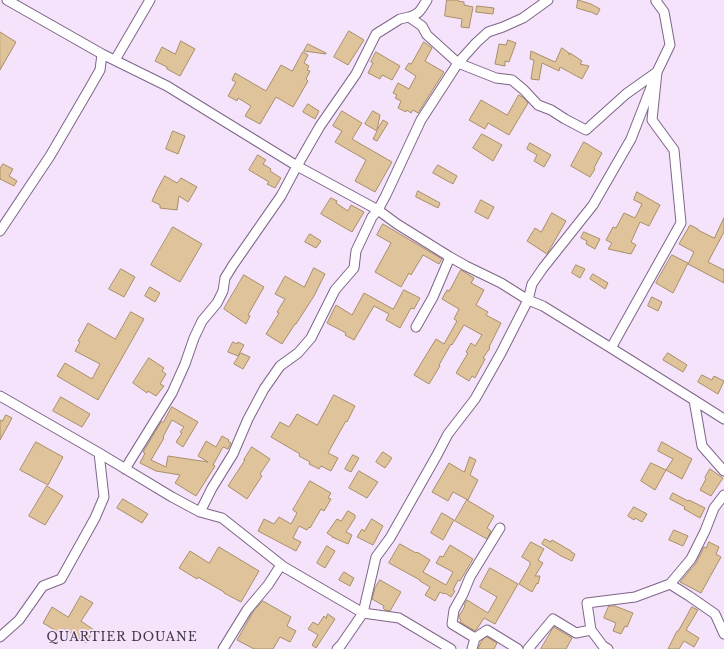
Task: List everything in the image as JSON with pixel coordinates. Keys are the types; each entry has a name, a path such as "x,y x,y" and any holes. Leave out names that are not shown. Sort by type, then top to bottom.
{"street":[{"path":"7,0 102,54 167,86 297,166 378,210 397,224 450,257 502,283 528,300 543,306 724,419"},
{"path":"115,60 150,0"},
{"path":"125,468 172,393 202,321 217,303 223,291 226,278 233,265 281,196 320,126 356,74 376,34 400,19 414,16 419,13 427,0"},
{"path":"200,512 212,488 234,454 248,420 264,389 280,366 298,353 311,338 335,290 354,268 356,251 372,217 378,210 386,195 421,120 458,63 488,32 523,18 548,0"},
{"path":"337,649 363,613 376,557 394,531 448,434 475,399 502,353 528,300 532,284 593,205 631,139 656,72 670,45 664,12 656,0"},
{"path":"409,17 422,26 427,35 458,63 496,78 512,80 538,105 551,110 586,130 626,94 656,72"},
{"path":"0,231 50,156 88,91 100,70 102,54"},
{"path":"611,348 681,223 674,150 652,120 656,72"},
{"path":"416,327 433,297 450,257"},
{"path":"0,396 125,468 172,497 200,512 222,518 281,565 363,613 400,618 451,649"},
{"path":"694,400 702,446 724,471"},
{"path":"0,637 20,620 43,586 61,579 95,518 104,497 99,453"},
{"path":"608,649 603,646 591,630 586,603 634,597 670,584 691,560 714,508 724,494"},
{"path":"475,638 452,624 454,610 470,577 500,528"},
{"path":"223,649 247,610 268,585 281,565"},
{"path":"670,584 715,614 724,634"},
{"path":"528,649 553,619 576,634 591,630"},
{"path":"472,649 475,638 487,630 518,649"}],"building":[{"path":"447,0 458,0 464,2 464,5 473,7 469,28 461,27 462,19 445,16"},
{"path":"578,0 591,4 600,9 597,15 577,8"},
{"path":"477,6 494,8 493,14 476,12"},
{"path":"349,31 364,40 348,65 334,57"},
{"path":"0,32 16,42 0,70"},
{"path":"508,40 516,43 509,62 505,61 505,66 495,64 499,44 506,45"},
{"path":"181,41 195,49 180,76 155,61 162,47 175,54"},
{"path":"424,42 432,48 425,61 444,72 418,113 413,110 411,113 407,110 406,112 398,108 401,101 395,98 397,95 393,93 398,83 409,89 416,76 405,69 409,63 411,64"},
{"path":"308,44 326,53 326,54 304,51"},
{"path":"562,48 569,53 569,55 570,53 582,61 580,64 589,66 582,79 560,67 559,71 542,63 539,80 531,79 534,60 530,59 531,51 555,62"},
{"path":"303,52 308,55 304,63 309,66 307,70 310,71 306,79 308,81 293,107 276,97 260,124 245,116 251,106 238,98 237,101 228,96 236,82 232,80 235,73 266,91 281,65 292,71"},
{"path":"376,52 400,66 392,80 382,75 380,79 368,73"},
{"path":"519,95 528,103 509,135 488,123 485,129 469,120 481,100 507,115"},
{"path":"308,104 319,111 315,119 303,112"},
{"path":"342,111 362,123 352,139 392,162 375,192 355,181 366,160 335,142 342,131 333,126"},
{"path":"373,111 380,115 377,130 383,120 388,123 377,141 373,139 377,131 365,124"},
{"path":"173,131 185,136 178,154 166,149"},
{"path":"482,134 502,145 493,161 473,148"},
{"path":"584,142 602,153 590,177 571,166"},
{"path":"530,143 551,155 544,167 534,161 537,155 527,149"},
{"path":"258,155 266,160 263,164 271,169 270,171 281,178 275,188 267,184 269,182 249,170"},
{"path":"3,164 13,169 9,176 17,181 14,186 0,179 0,169"},
{"path":"438,165 457,176 453,184 433,173"},
{"path":"165,176 177,183 181,178 197,187 188,202 179,196 177,210 160,208 160,205 152,201"},
{"path":"418,191 440,203 438,208 416,197"},
{"path":"637,192 660,205 649,226 640,222 631,242 636,245 631,254 608,249 612,243 606,240 613,227 616,228 624,213 635,218 642,204 634,200"},
{"path":"331,198 337,201 336,203 348,211 351,205 364,212 352,232 321,214"},
{"path":"481,200 494,207 488,219 475,212"},
{"path":"552,213 566,221 547,254 527,241 535,228 541,232"},
{"path":"724,218 724,232 708,262 724,270 724,283 688,264 694,252 679,244 690,225 714,238"},
{"path":"383,224 442,259 439,264 423,255 411,275 409,273 401,287 375,272 391,243 377,235"},
{"path":"173,227 202,244 180,282 151,265"},
{"path":"584,232 600,239 595,249 586,244 587,241 581,238"},
{"path":"310,234 321,241 316,248 305,242"},
{"path":"672,255 688,263 673,293 656,283"},
{"path":"576,265 585,269 580,278 572,273"},
{"path":"314,268 325,274 314,296 282,344 266,334 279,313 277,312 285,299 275,294 285,276 304,287"},
{"path":"121,269 135,277 124,297 109,289"},
{"path":"461,270 474,278 471,283 484,290 476,305 488,312 486,315 501,323 489,347 490,348 483,358 485,359 475,378 472,376 469,381 456,373 468,353 466,352 471,343 475,346 482,335 464,325 452,345 451,344 429,384 414,375 436,339 444,344 457,321 454,319 459,309 442,299 447,290 449,291"},
{"path":"593,274 608,283 605,289 590,279"},
{"path":"244,275 264,287 248,315 250,316 246,324 224,309"},
{"path":"150,287 160,293 155,302 145,296"},
{"path":"404,290 420,298 414,309 411,308 400,328 386,320 389,314 374,306 354,340 345,335 346,333 327,323 336,305 352,315 364,293 393,309"},
{"path":"652,297 662,302 658,311 648,306"},
{"path":"131,312 144,319 98,400 57,376 65,363 92,379 100,364 75,351 80,342 78,341 88,323 115,339"},
{"path":"233,342 237,344 238,342 244,345 238,356 228,352"},
{"path":"241,353 250,357 243,369 234,364"},
{"path":"668,353 687,365 683,372 663,360"},
{"path":"149,358 164,368 162,371 166,374 160,384 164,386 156,396 148,391 147,393 133,383"},
{"path":"702,375 712,380 714,376 724,381 718,394 698,382"},
{"path":"334,395 355,406 328,453 338,458 331,471 321,466 319,469 309,464 310,462 299,456 300,454 271,437 280,422 289,427 297,414 317,425"},
{"path":"61,397 90,414 82,427 53,411"},
{"path":"172,407 198,422 183,447 176,442 184,427 172,420 163,437 164,438 151,460 166,467 168,456 208,462 198,456 206,441 216,447 222,436 231,443 228,449 223,447 213,465 215,466 196,496 175,483 180,475 156,471 140,463 145,453 143,452"},
{"path":"6,415 12,418 0,440 0,420 2,421"},
{"path":"36,442 63,457 48,485 20,470"},
{"path":"662,442 692,459 682,479 666,470 673,459 658,451"},
{"path":"252,447 270,459 260,474 262,476 247,499 228,486"},
{"path":"383,452 392,458 385,468 376,462"},
{"path":"353,455 359,458 351,472 345,469"},
{"path":"470,457 476,460 470,475 478,480 468,500 453,492 448,501 432,492 449,463 464,472"},
{"path":"651,463 666,470 655,490 641,481"},
{"path":"710,469 723,478 711,496 700,490"},
{"path":"359,471 378,482 367,498 349,488"},
{"path":"310,481 331,493 328,498 331,499 324,511 321,509 310,528 309,527 307,530 299,526 293,538 301,542 296,551 258,531 264,519 274,524 279,517 291,524 297,513 293,510"},
{"path":"47,486 63,496 45,525 29,516"},
{"path":"673,493 705,508 700,518 684,509 685,507 670,499"},
{"path":"123,499 148,514 142,523 117,508"},
{"path":"467,500 494,516 487,528 491,531 487,539 455,521"},
{"path":"634,507 647,514 642,522 635,518 634,520 628,516"},
{"path":"348,511 355,515 355,518 346,532 352,535 348,544 332,537 327,533 337,519 341,521"},
{"path":"442,513 454,520 443,540 431,533"},
{"path":"372,519 383,526 373,545 357,537 362,529 364,531"},
{"path":"674,530 688,536 683,546 669,540"},
{"path":"545,539 551,542 552,540 575,554 572,561 542,544"},
{"path":"531,542 544,549 538,560 543,563 535,576 540,576 538,584 537,583 532,592 519,584 530,565 530,562 522,557"},
{"path":"709,542 719,547 716,554 721,557 701,593 680,582 696,563 704,547 706,548"},
{"path":"400,544 430,560 423,572 446,585 453,572 436,563 440,556 443,557 450,545 473,559 460,581 458,580 453,590 455,591 451,597 440,592 435,601 425,595 430,587 389,563"},
{"path":"327,546 335,551 325,568 317,563"},
{"path":"219,547 259,571 241,602 198,577 197,579 179,568 190,551 209,563"},
{"path":"490,568 518,584 495,624 484,618 475,631 460,622 461,620 459,616 467,600 488,613 497,597 480,587"},
{"path":"344,572 354,578 350,586 339,580"},
{"path":"380,580 401,592 390,611 385,610 383,608 384,606 372,599 375,588"},
{"path":"81,596 93,603 81,621 94,630 86,643 65,629 61,634 43,623 52,607 68,617"},
{"path":"263,601 291,617 287,626 296,631 290,642 280,637 273,649 254,649 237,640 253,612"},
{"path":"609,606 615,606 633,613 627,627 625,626 621,634 613,631 616,623 604,618"},
{"path":"692,607 698,610 686,630 699,638 694,647 684,641 679,649 668,649 677,631"},
{"path":"328,614 335,619 316,648 312,645 318,635 308,629 313,622 318,625 324,616 326,618"},
{"path":"554,627 572,638 566,649 541,649"},
{"path":"487,637 497,643 494,649 478,649 482,640"}],"district":[{"name":"QUARTIER DOUANE","path":"122,638"}]}
